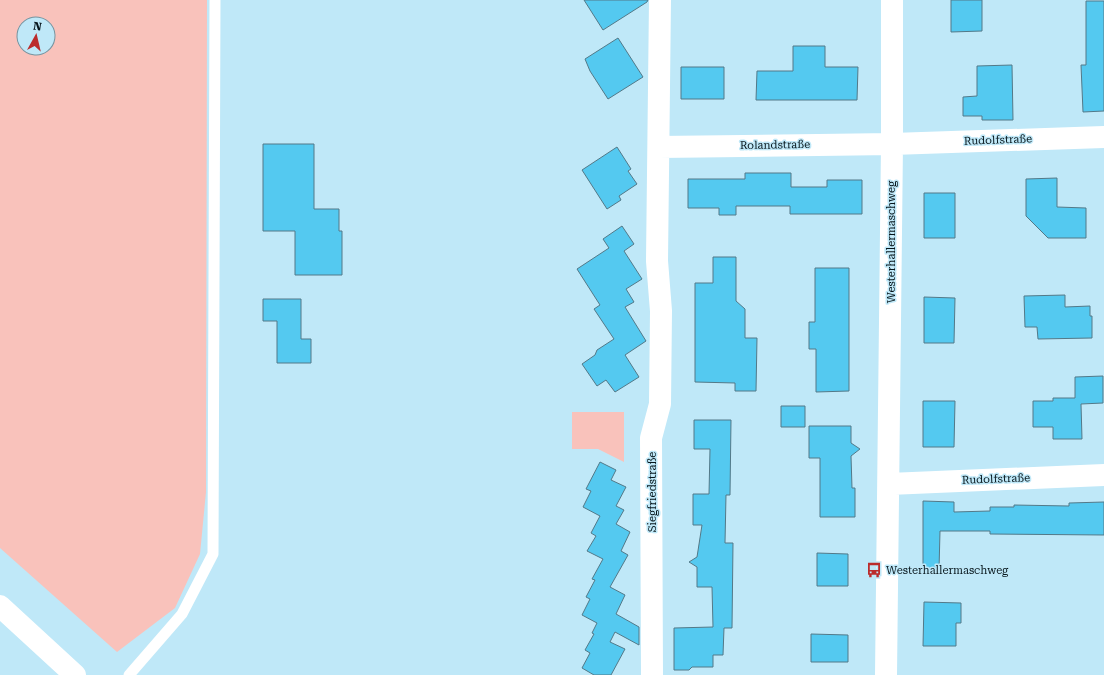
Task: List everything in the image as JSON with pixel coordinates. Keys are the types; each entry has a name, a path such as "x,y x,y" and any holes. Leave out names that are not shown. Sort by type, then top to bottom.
{"street":[{"path":"659,147 660,0"},
{"name":"Westerhallermaschweg","path":"886,675 889,484 892,0"},
{"name":"Rudolfstraße","path":"892,144 1104,137"},
{"name":"Rolandstraße","path":"659,147 892,144"},
{"name":"Siegfriedstraße","path":"652,675 651,438 660,404 662,311 657,261 659,147"},
{"name":"Rudolfstraße","path":"889,484 1104,475"},
{"path":"0,606 74,675"}],"lane":[{"path":"129,675 182,614 213,554 215,0"}],"shaded area":[{"path":"0,0 207,0 206,492 200,554 175,608 117,652 0,548"},
{"path":"572,412 624,412 624,462 598,449 572,449"}],"building":[{"path":"584,0 648,0 603,30"},
{"path":"951,0 982,0 982,31 951,32"},
{"path":"1086,1 1104,1 1104,111 1083,112 1081,65 1086,65"},
{"path":"618,38 643,77 608,99 590,71 585,59"},
{"path":"793,46 825,46 825,67 858,67 857,100 756,100 757,71 793,71"},
{"path":"1012,65 1013,120 982,120 982,116 963,116 963,97 977,96 977,66"},
{"path":"681,67 724,67 724,99 681,99"},
{"path":"263,144 314,144 314,209 339,209 339,231 342,231 342,275 295,275 295,231 263,231"},
{"path":"617,147 631,169 628,171 637,184 619,196 621,200 607,209 582,170"},
{"path":"745,173 791,173 791,187 827,187 827,180 862,180 862,214 790,214 790,206 736,206 736,215 719,215 719,208 688,208 688,179 745,179"},
{"path":"1057,178 1057,207 1086,208 1086,238 1048,238 1026,216 1026,179"},
{"path":"924,193 955,193 955,238 924,238"},
{"path":"622,226 634,244 624,251 642,279 626,289 634,302 625,307 646,341 625,355 639,377 615,392 606,380 597,386 582,364 595,355 597,350 614,339 594,309 600,305 577,269 609,248 603,239"},
{"path":"713,257 736,257 736,301 745,309 745,338 757,338 756,391 735,391 735,383 695,382 695,283 713,283"},
{"path":"815,268 849,268 849,391 816,392 816,349 809,349 809,322 815,322"},
{"path":"1065,295 1065,307 1090,306 1090,316 1092,316 1092,338 1038,339 1037,327 1025,327 1024,296"},
{"path":"924,297 955,298 954,343 924,343"},
{"path":"263,299 301,299 301,339 311,339 311,363 277,363 277,321 263,321"},
{"path":"1103,376 1103,403 1081,404 1082,439 1053,439 1053,427 1033,427 1033,401 1053,401 1053,398 1075,398 1075,377"},
{"path":"923,401 955,401 954,447 923,447"},
{"path":"781,406 805,406 805,427 781,427"},
{"path":"694,420 731,420 730,495 726,495 725,543 733,543 732,628 724,628 723,655 713,655 713,667 692,667 689,670 674,670 674,628 713,627 712,587 697,587 697,567 689,562 697,557 702,525 693,525 693,494 709,494 710,449 694,449"},
{"path":"809,426 851,426 851,443 860,449 851,456 852,488 855,488 855,517 820,517 820,458 809,458"},
{"path":"600,462 616,470 611,480 626,487 616,506 624,510 616,524 630,532 621,551 628,555 610,587 625,595 616,614 639,627 639,645 615,632 610,642 625,649 611,675 594,675 582,668 590,653 585,650 594,634 592,633 597,623 582,615 590,599 586,597 595,580 592,579 603,559 587,551 596,536 591,533 600,516 583,507 591,491 586,489"},
{"path":"923,501 954,502 954,512 990,511 990,507 1014,507 1014,505 1069,506 1069,503 1104,502 1104,535 990,534 990,531 940,531 939,570 923,570"},
{"path":"817,553 848,554 848,586 817,586"},
{"path":"924,602 961,603 961,623 956,623 956,646 923,646"},
{"path":"811,634 848,635 848,662 811,662"}],"place":[{"name":"Westerhallermaschweg","path":"874,570"}]}
